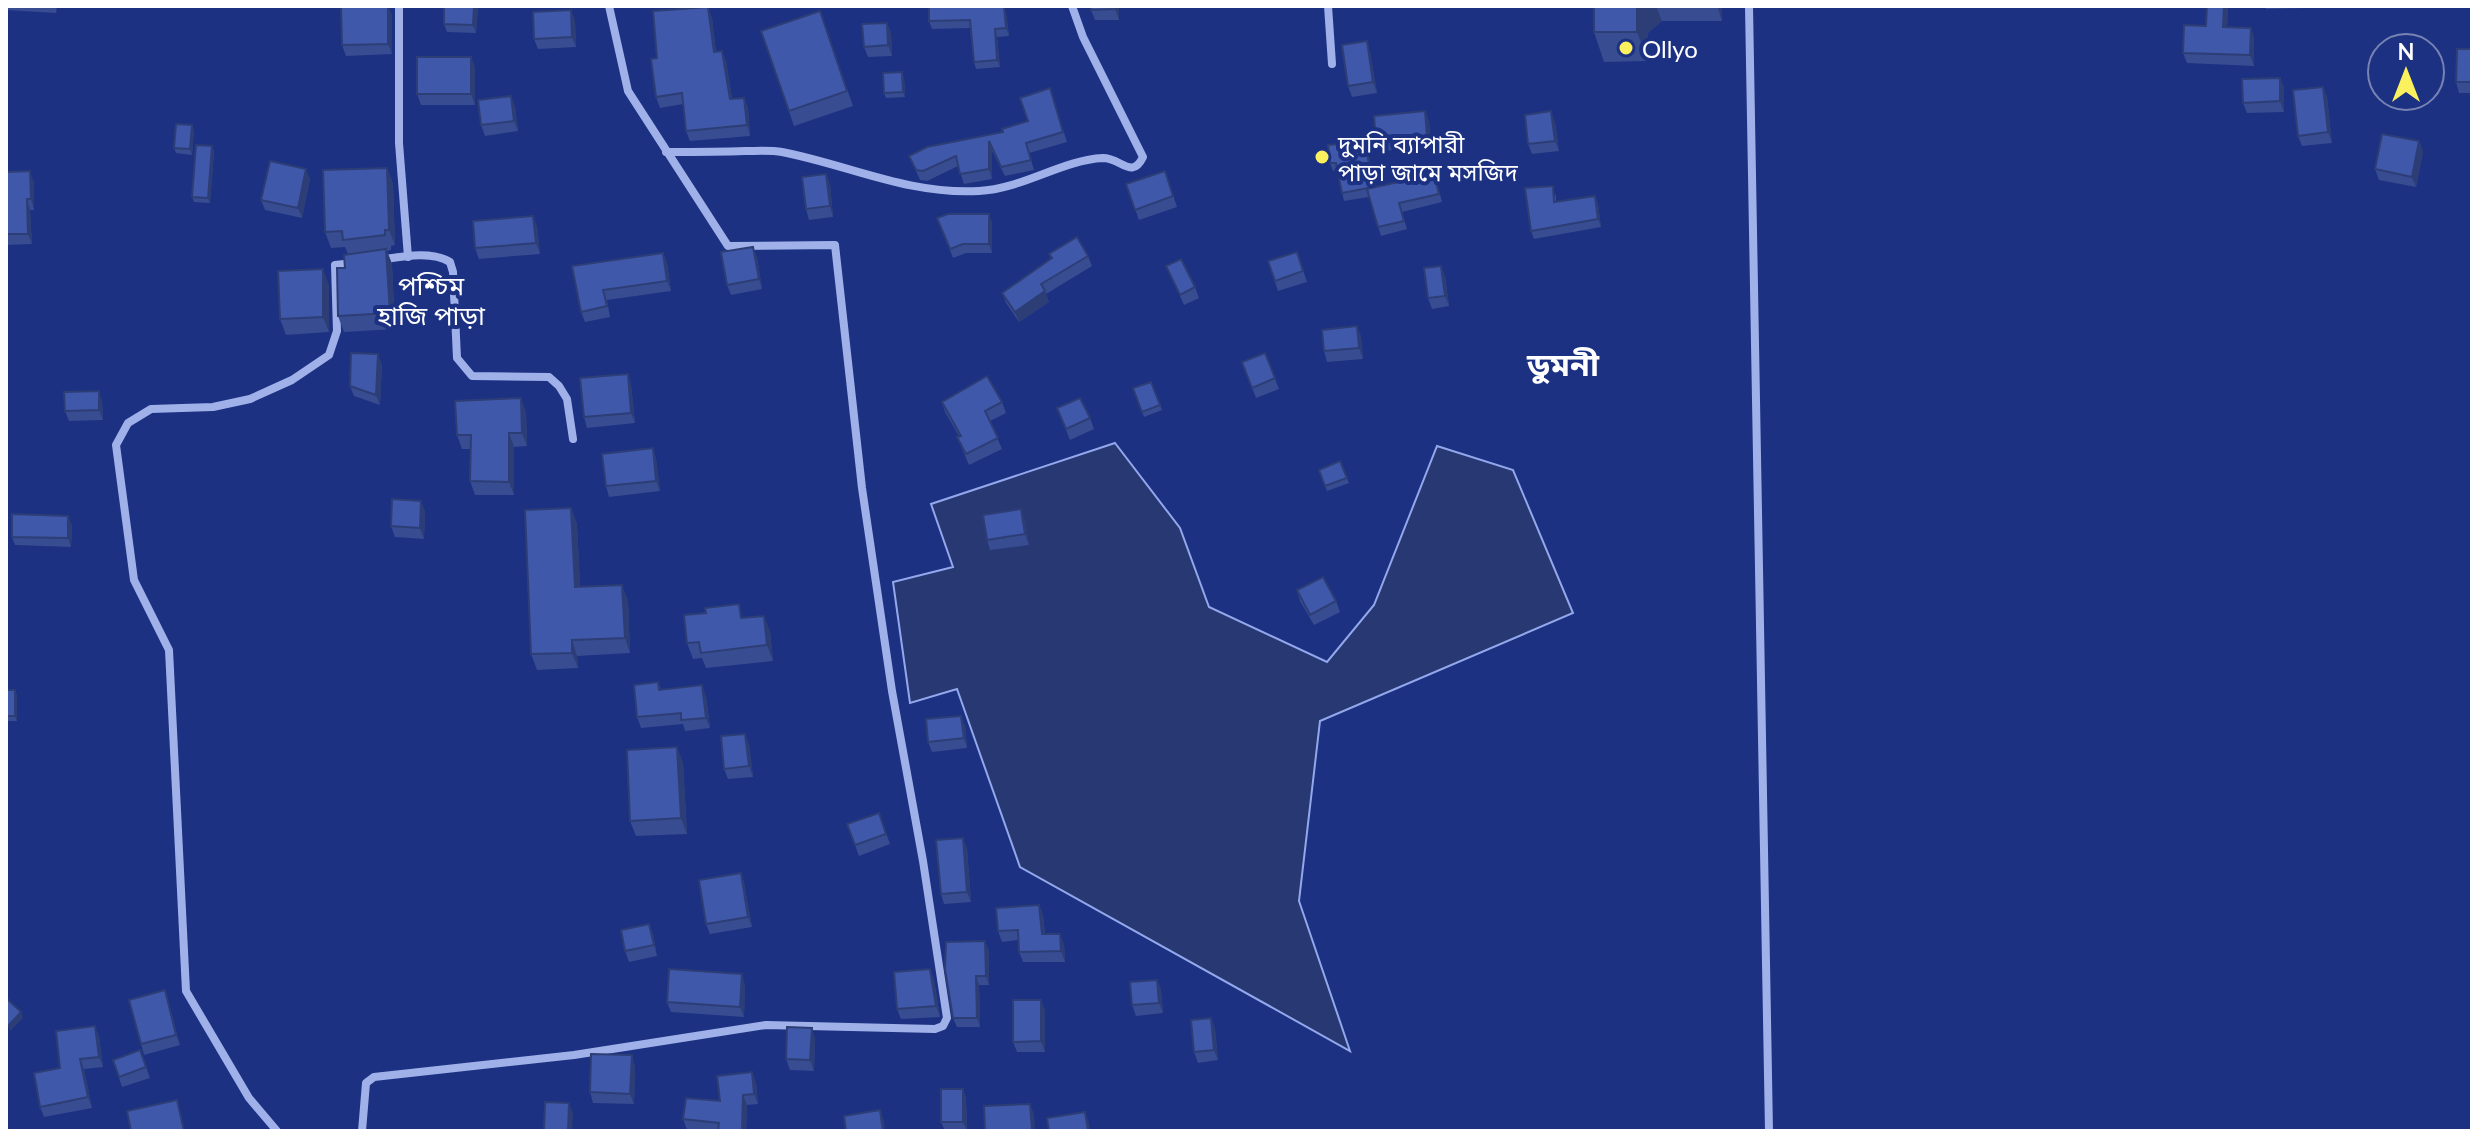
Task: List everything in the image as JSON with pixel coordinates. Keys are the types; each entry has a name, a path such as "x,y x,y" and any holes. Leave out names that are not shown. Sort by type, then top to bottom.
{"street":[{"path":"399,6 399,143 408,257"},
{"path":"362,1131 366,1083 374,1077 574,1055 766,1025 935,1029 943,1026 947,1018 892,691 862,488 835,245 728,246 628,91 609,6"},
{"path":"666,152 780,151 909,187 980,191 1021,183 1103,158 1116,160 1127,169 1134,168 1143,157 1089,49 1072,6"},
{"path":"1328,6 1332,64"},
{"path":"1749,6 1769,1131"},
{"path":"277,1131 249,1098 186,991 169,650 134,580 116,445 128,423 151,409 213,407 238,402 292,380 329,355 337,331 335,265 408,257 442,257 450,262 457,358 472,376 549,377 567,399 573,439"}],"water":[{"path":"1115,443 1180,528 1209,607 1327,662 1374,605 1437,446 1513,470 1573,613 1320,721 1299,901 1350,1051 1020,867 957,689 910,703 893,582 953,567 931,504"}],"building":[{"path":"341,6 388,6 388,44 342,45"},
{"path":"444,6 474,6 473,25 444,24"},
{"path":"929,6 1004,6 1006,28 995,29 997,60 974,62 970,20 929,21"},
{"path":"1091,6 1115,6 1115,9 1091,10"},
{"path":"1594,6 1637,6 1637,32 1594,32"},
{"path":"2207,6 2224,6 2223,27 2251,28 2250,55 2183,53 2184,25 2206,26"},
{"path":"708,7 714,52 722,51 730,99 744,98 747,125 686,131 682,93 656,97 651,59 657,58 653,11"},
{"path":"571,10 572,37 534,39 533,12"},
{"path":"820,11 847,91 789,111 761,31"},
{"path":"887,23 888,45 864,47 862,24"},
{"path":"1367,41 1373,82 1348,86 1342,45"},
{"path":"2457,49 2472,49 2472,82 2456,82"},
{"path":"417,57 471,57 471,94 417,94"},
{"path":"902,72 903,92 884,93 883,73"},
{"path":"2280,78 2280,101 2243,103 2242,79"},
{"path":"2323,87 2328,132 2298,136 2293,90"},
{"path":"1050,88 1063,132 1026,143 1031,160 1001,167 989,141 989,169 960,174 956,156 923,171 916,170 909,156 927,147 1003,132 1002,129 1028,121 1020,98"},
{"path":"511,96 514,121 481,125 478,100"},
{"path":"1425,111 1427,136 1376,140 1374,116"},
{"path":"1551,111 1555,141 1528,144 1525,115"},
{"path":"176,124 192,125 190,149 174,148"},
{"path":"2382,134 2419,141 2412,177 2375,169"},
{"path":"1365,142 1373,187 1342,193 1336,163 1330,163 1328,145"},
{"path":"196,145 212,146 208,198 192,197"},
{"path":"270,161 306,169 298,208 261,200"},
{"path":"387,168 389,230 385,230 385,235 343,240 342,231 325,232 323,170"},
{"path":"30,171 28,234 6,234 6,172"},
{"path":"1165,171 1173,196 1135,210 1126,184"},
{"path":"826,174 830,206 806,209 802,177"},
{"path":"1434,174 1439,194 1399,203 1404,221 1378,227 1367,189"},
{"path":"1553,186 1554,202 1595,196 1598,219 1531,231 1525,188"},
{"path":"948,214 989,214 989,244 963,244 950,249 937,218"},
{"path":"533,216 536,243 475,248 473,221"},
{"path":"1077,237 1088,256 1041,284 1045,291 1015,312 1002,293 1052,258 1049,254"},
{"path":"753,247 759,279 727,285 721,252"},
{"path":"386,249 390,313 338,316 337,268 345,268 344,255"},
{"path":"1297,252 1303,271 1275,281 1268,261"},
{"path":"663,253 667,281 603,290 607,306 581,312 572,266"},
{"path":"1181,259 1195,287 1180,295 1166,266"},
{"path":"1441,266 1445,296 1428,298 1424,268"},
{"path":"323,269 323,317 280,319 278,271"},
{"path":"1357,326 1359,348 1324,351 1322,330"},
{"path":"351,353 378,354 376,395 350,386"},
{"path":"1265,353 1275,378 1252,388 1242,362"},
{"path":"628,374 631,413 584,417 580,378"},
{"path":"987,376 1002,402 985,411 998,438 966,454 957,437 961,436 942,402"},
{"path":"1151,382 1160,405 1142,412 1133,388"},
{"path":"99,391 99,410 65,411 64,392"},
{"path":"521,398 522,433 509,433 509,482 470,481 471,435 457,435 455,401"},
{"path":"1080,398 1090,418 1066,429 1057,408"},
{"path":"653,448 656,481 606,486 602,454"},
{"path":"1340,461 1347,478 1325,486 1319,470"},
{"path":"392,499 421,501 420,528 391,526"},
{"path":"571,508 575,587 622,585 625,638 572,640 572,653 531,654 525,510"},
{"path":"1021,509 1025,534 987,540 983,515"},
{"path":"12,514 68,516 68,538 12,537"},
{"path":"1323,577 1336,601 1310,615 1297,590"},
{"path":"739,604 741,618 764,616 767,645 701,653 699,642 687,643 684,615 706,613 705,608"},
{"path":"658,682 659,690 702,685 706,718 681,720 681,713 637,717 634,685"},
{"path":"6,690 15,690 15,716 6,716"},
{"path":"961,716 964,738 928,742 926,719"},
{"path":"745,734 749,766 724,769 721,736"},
{"path":"677,747 681,818 630,821 627,750"},
{"path":"879,813 886,834 855,845 847,824"},
{"path":"963,838 967,892 941,894 936,840"},
{"path":"741,873 748,917 706,924 699,880"},
{"path":"1039,905 1042,934 1060,934 1061,951 1019,952 1018,930 998,931 996,908"},
{"path":"649,924 654,945 625,951 621,930"},
{"path":"985,941 986,976 976,976 977,1018 953,1018 945,969 946,942"},
{"path":"669,969 742,974 740,1007 667,1002"},
{"path":"930,969 936,1006 897,1009 894,972"},
{"path":"1157,980 1159,1003 1132,1005 1130,982"},
{"path":"165,990 176,1035 141,1044 129,1000"},
{"path":"6,998 21,1012 8,1026 6,1024"},
{"path":"1013,1000 1041,1000 1041,1041 1013,1042"},
{"path":"1211,1018 1214,1050 1194,1052 1191,1020"},
{"path":"95,1026 99,1057 80,1059 88,1097 40,1107 34,1073 60,1068 56,1031"},
{"path":"787,1027 812,1028 810,1060 786,1059"},
{"path":"140,1050 146,1067 119,1077 113,1060"},
{"path":"591,1054 632,1055 630,1094 590,1092"},
{"path":"752,1072 754,1094 743,1095 742,1131 718,1131 719,1123 683,1119 686,1098 720,1101 717,1076"},
{"path":"941,1089 963,1089 963,1122 941,1122"},
{"path":"177,1100 184,1131 131,1131 127,1111"},
{"path":"545,1102 569,1103 568,1131 544,1131"},
{"path":"1030,1104 1032,1130 985,1131 984,1106"},
{"path":"880,1110 883,1131 846,1131 844,1116"},
{"path":"1085,1112 1088,1131 1049,1131 1047,1118"}],"place":[{"name":"Ollyo","path":"1626,48"},
{"name":"দুমনি ব্যাপারী পাড়া জামে মসজিদ","path":"1322,157"}],"district":[{"name":"পশ্চিম হাজি পাড়া","path":"431,300"},
{"name":"ডুমনী","path":"1563,363"}]}
